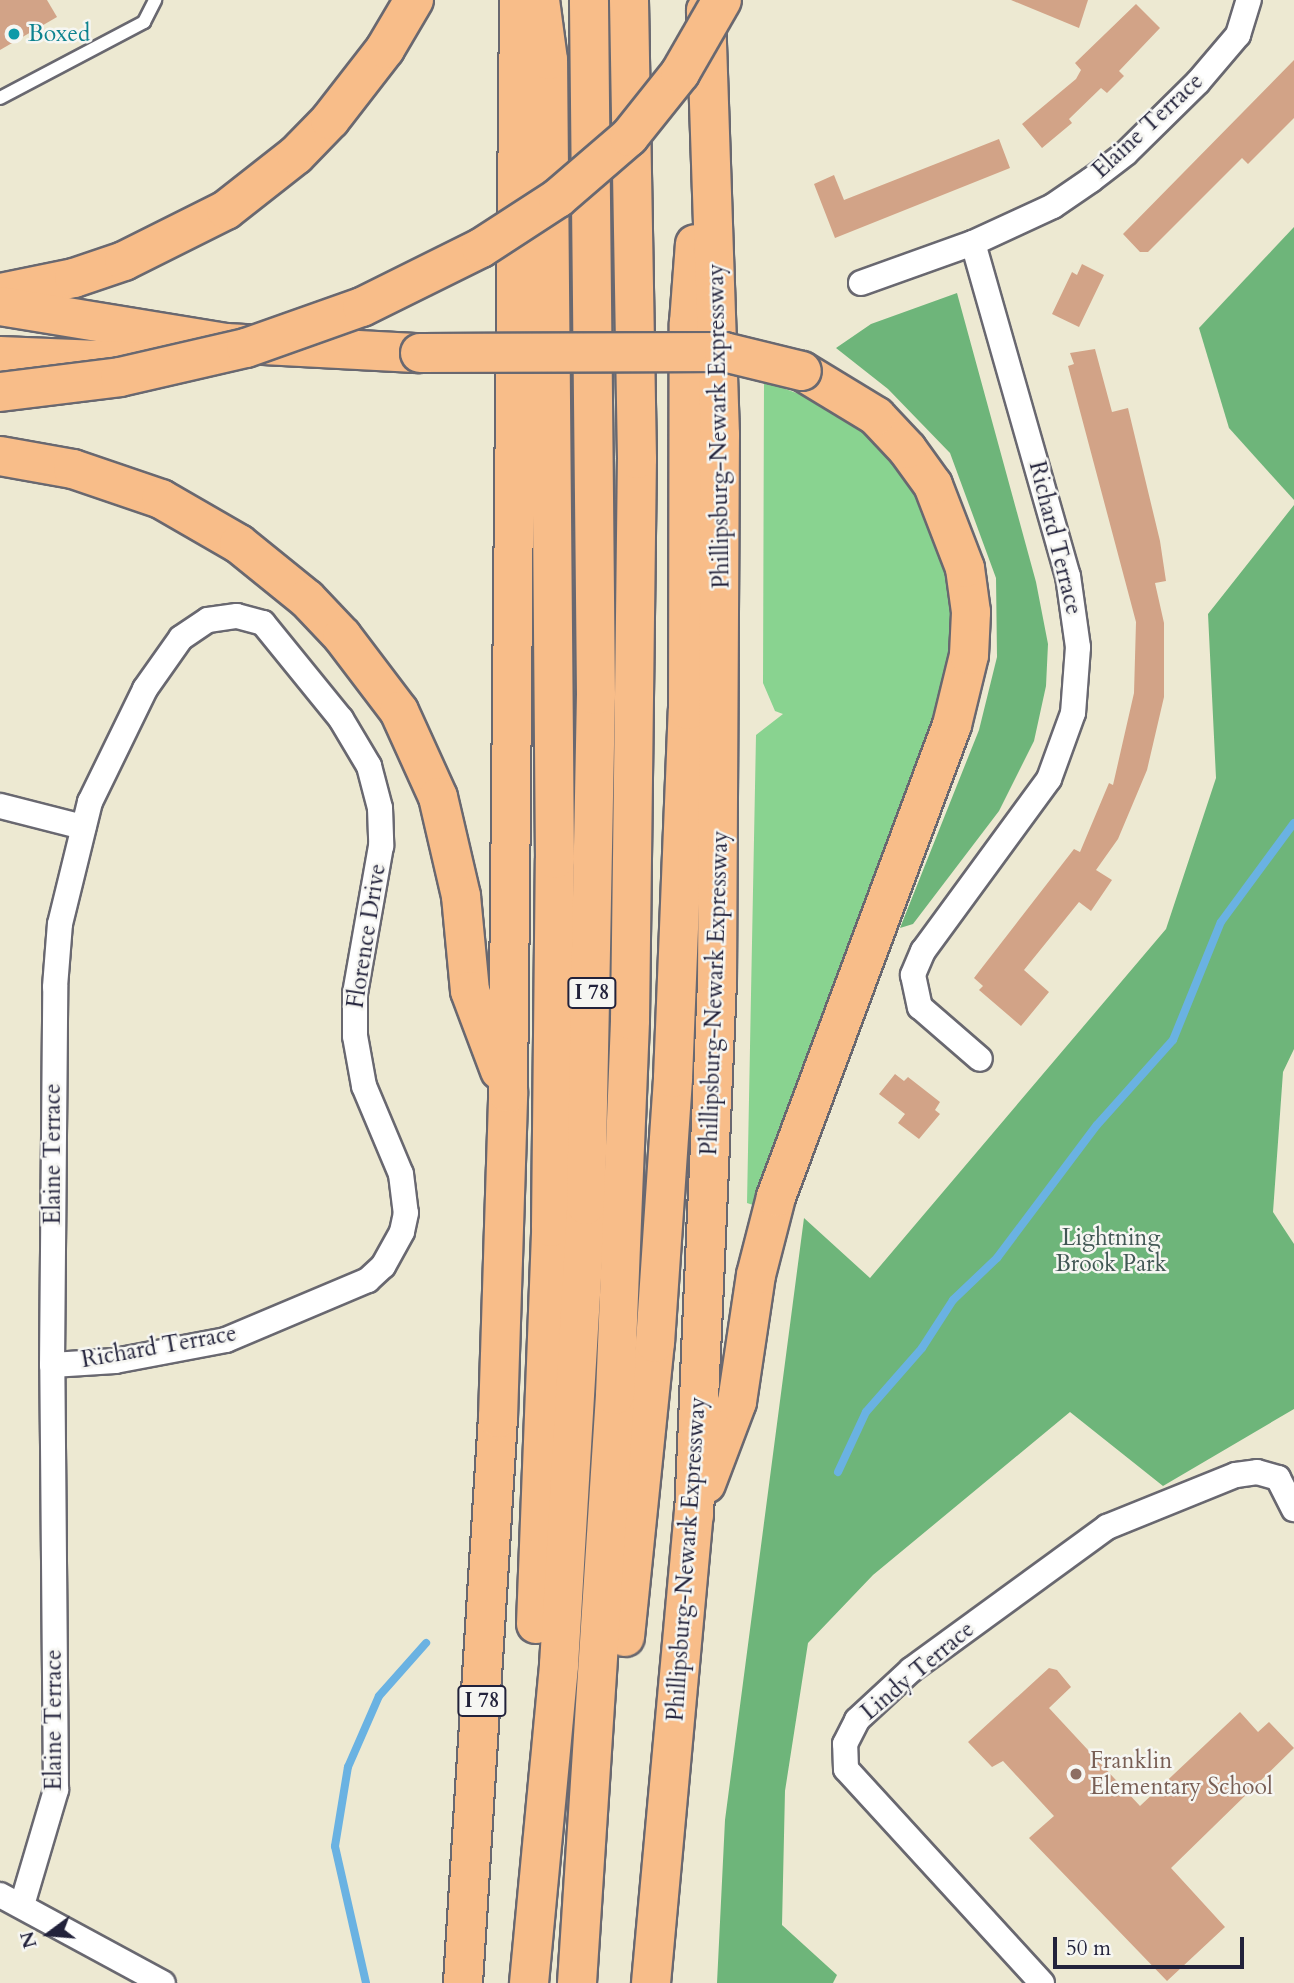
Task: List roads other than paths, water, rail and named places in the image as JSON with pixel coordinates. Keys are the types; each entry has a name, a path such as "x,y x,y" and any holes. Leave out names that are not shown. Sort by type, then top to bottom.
{"highway":[{"path":"0,293 74,278 124,261 226,210 296,155 361,85 414,0"},
{"name":"I 78","path":"463,1983 498,1418 508,1093 519,0"},
{"path":"523,1983 548,1322 555,947 548,60 540,0"},
{"name":"I 78","path":"529,1983 559,1665 586,1205 596,722 589,0"},
{"name":"I 78","path":"577,1983 615,1395 627,1115 637,646 629,0"},
{"name":"Phillipsburg-Newark Expressway","path":"651,1983 694,1515 710,1176 720,786 719,346 706,0"},
{"path":"0,392 120,377 246,348 362,307 481,248 558,198 629,137 680,73 722,0"},
{"path":"583,1983 612,1784 662,1255 686,802 691,525 689,323 709,71"},
{"path":"0,306 226,343 420,353 724,352 802,371 876,416 907,449 933,485 965,568 971,612 969,655 952,725 776,1197 756,1275 737,1402 694,1515"},
{"path":"0,356 256,364 420,353"},
{"path":"0,456 116,481 200,520 277,573 357,655 399,711 438,797 461,896 470,991 508,1093"}],"street":[{"name":"Elaine Terrace","path":"861,283 973,243 1053,206 1126,153 1238,35 1249,0"},
{"name":"Richard Terrace","path":"973,243 1068,576 1079,647 1073,713 1049,779 923,951 914,975 920,1007 981,1059"},
{"name":"Elaine Terrace","path":"11,1900 56,1790 52,1365 55,987 60,924 83,827 114,744 145,689 181,638 208,620 237,616 263,623 341,719"},
{"name":"Florence Drive","path":"341,719 369,766 380,808 381,846 355,994 355,1036 364,1086 401,1174 406,1213 402,1232 383,1266 343,1294"},
{"path":"0,806 83,827"},
{"name":"Richard Terrace","path":"52,1365 116,1360 226,1340 343,1294"},
{"name":"Lindy Terrace","path":"1030,1978 846,1769 845,1744 857,1720 911,1670 1107,1527 1236,1475 1257,1472 1278,1478 1294,1509"},
{"path":"11,1900 163,1983"}],"lane":[{"path":"0,98 144,22 155,0"}],"waterway":[{"path":"838,1472 866,1412 922,1348 953,1300 997,1258 1097,1125 1173,1040 1221,922 1294,823"},
{"path":"366,1983 335,1846 348,1767 379,1696 426,1643"}],"place":[{"name":"Boxed","path":"14,34"},
{"name":"Franklin Elementary School","path":"1076,1774"}],"park label":[{"name":"Lightning Brook Park","path":"1111,1251"}]}
